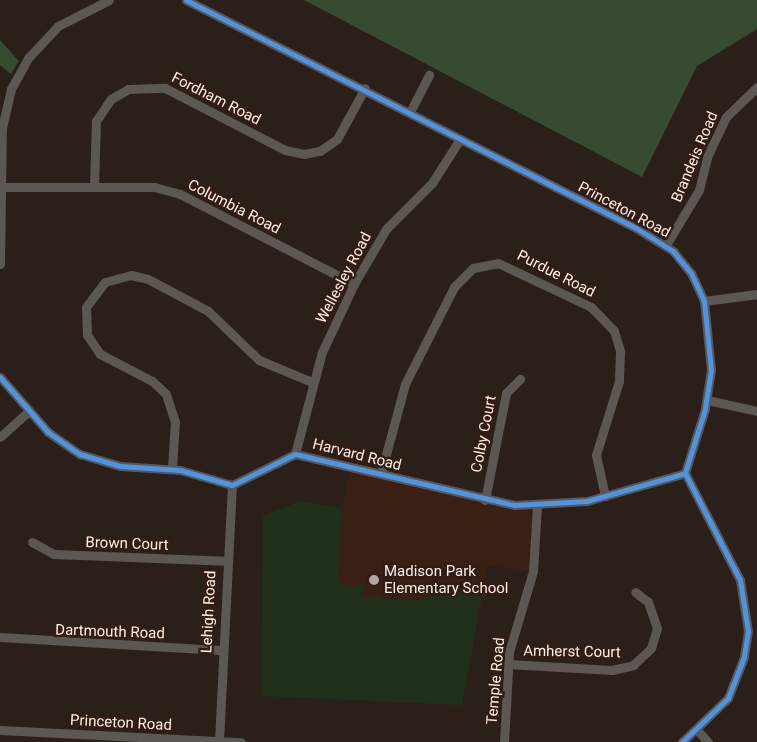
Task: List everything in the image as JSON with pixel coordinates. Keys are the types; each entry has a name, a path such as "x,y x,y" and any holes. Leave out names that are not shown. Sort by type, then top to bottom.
{"street":[{"path":"0,264 3,122 19,73 58,26 109,0"},
{"name":"Princeton Road","path":"186,0 365,88 666,245 691,273 704,301 712,363 707,400 685,473"},
{"path":"410,112 429,76"},
{"name":"Brandeis Road","path":"666,245 695,197 726,117 757,86"},
{"name":"Fordham Road","path":"94,185 96,121 111,99 128,89 165,88 285,150 304,154 320,151 337,139 365,88"},
{"name":"Wellesley Road","path":"295,454 312,382 354,284 386,229 432,183 460,139"},
{"name":"Columbia Road","path":"2,187 94,185 154,187 180,194 354,284"},
{"name":"Purdue Road","path":"381,474 404,384 454,287 473,268 498,263 591,307 614,331 620,351 619,381 596,456 605,496"},
{"path":"172,468 175,422 166,394 152,381 100,354 87,336 86,307 105,282 131,275 148,279 208,311 266,365 312,382"},
{"path":"704,301 757,294"},
{"path":"0,377 55,438 87,457 120,466 172,468 232,485"},
{"name":"Colby Court","path":"485,500 506,393 520,379"},
{"path":"707,400 757,411"},
{"path":"0,437 29,411"},
{"name":"Harvard Road","path":"232,485 295,454 485,500 537,506 605,496 685,473"},
{"path":"682,742 698,731 734,684 746,648 748,622 740,580 685,473"},
{"name":"Lehigh Road","path":"219,741 220,650 232,485"},
{"name":"Temple Road","path":"504,742 508,664 533,571 537,506"},
{"name":"Brown Court","path":"32,542 54,554 225,561"},
{"name":"Amherst Court","path":"508,664 612,670 633,665 651,648 657,628 648,602 634,592"},
{"name":"Dartmouth Road","path":"0,637 220,650"},
{"name":"Princeton Road","path":"0,730 241,742"},
{"path":"698,731 708,742"}],"shaded area":[{"name":"Madison Park Elementary School","path":"350,466 537,506 533,571 488,566 462,705 261,696 263,516 301,501 342,508"}],"green space":[{"path":"304,0 757,0 757,29 697,66 642,177"},
{"path":"0,40 19,61 11,74 0,65"},
{"name":"Madison Park Elementary School","path":"301,501 342,508 338,578 343,585 365,586 362,597 428,600 429,585 483,589 462,705 261,696 263,516"}],"cycle path":[{"path":"186,0 636,228 673,251 691,273 704,301 711,370 705,409 685,473 740,580 748,631 744,657 728,698 682,742"},
{"path":"0,377 48,432 80,454 120,466 180,470 232,485 295,454 515,505 587,501 685,473"}],"place":[{"name":"Madison Park Elementary School","path":"374,580"}]}
